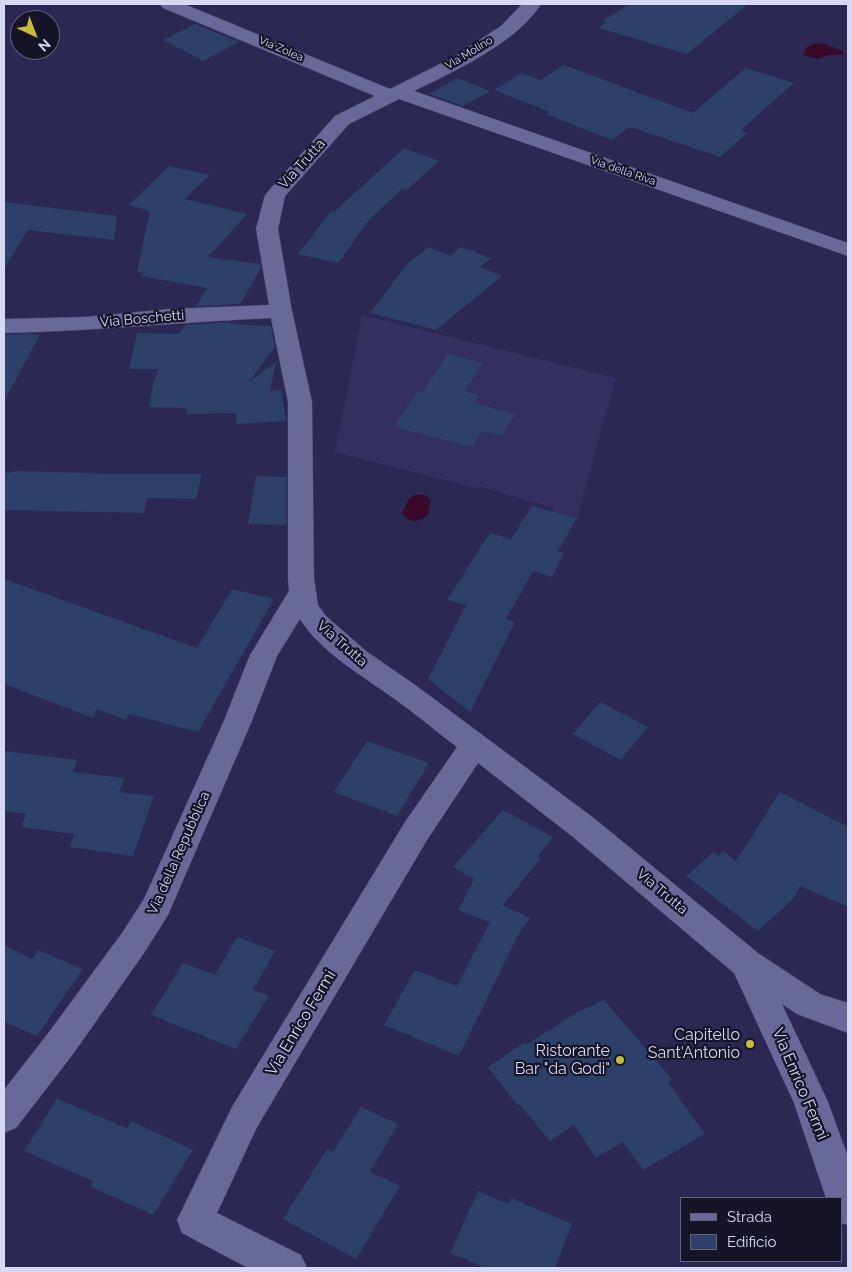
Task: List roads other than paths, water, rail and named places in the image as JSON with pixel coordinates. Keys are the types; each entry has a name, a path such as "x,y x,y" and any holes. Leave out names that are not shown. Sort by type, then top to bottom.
{"street":[{"name":"Via Zolea","path":"169,4 395,94"},
{"name":"Via Molino","path":"395,94 458,62 507,30 532,4"},
{"name":"Via della Riva","path":"395,94 848,250"},
{"name":"Via Trutta","path":"395,94 342,120 275,195 267,228 281,310 300,402 302,593 309,612 316,623 356,658 476,745 654,884 746,963 808,1004 848,1018"},
{"name":"Via Boschetti","path":"4,326 85,324 170,316 281,310"},
{"name":"Via della Repubblica","path":"4,1117 122,959 157,906 237,723 264,656 302,593"},
{"name":"Via Enrico Fermi","path":"288,1268 238,1244 195,1220 244,1118 416,831 476,745"},
{"name":"Via Enrico Fermi","path":"746,963 811,1102 848,1208"}],"place":[{"name":"Capitello Sant'Antonio","path":"750,1044"},
{"name":"Ristorante Bar \"da Godi\"","path":"620,1060"}]}
